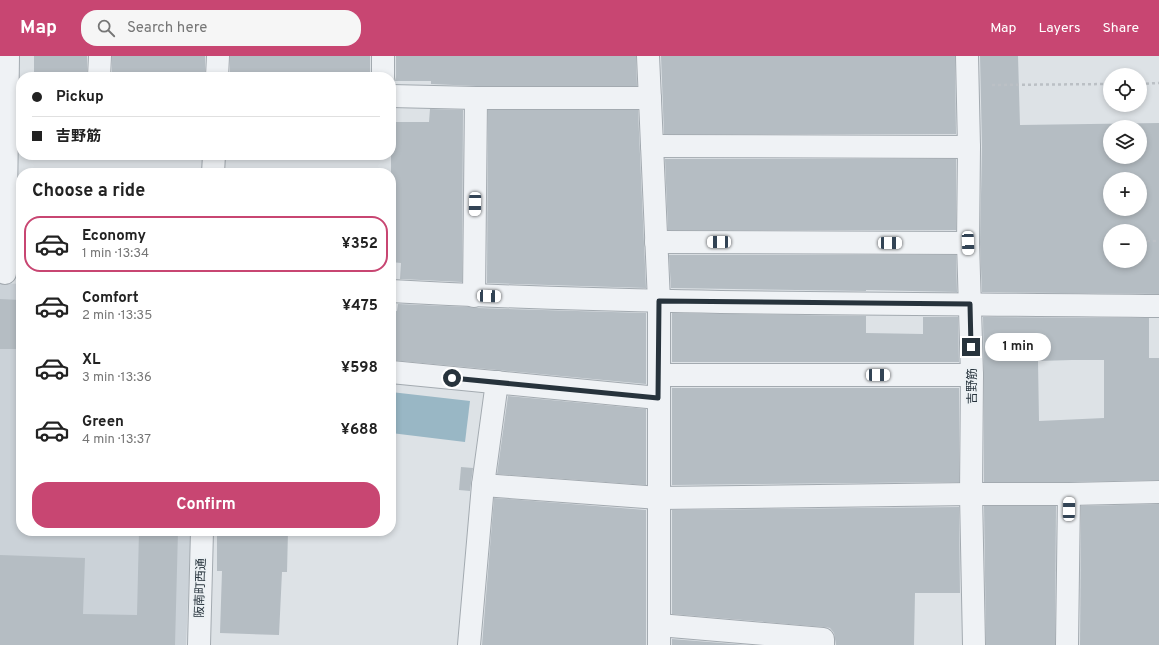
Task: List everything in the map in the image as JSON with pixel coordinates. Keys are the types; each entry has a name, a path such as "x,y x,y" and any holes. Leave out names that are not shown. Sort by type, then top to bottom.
{"street":[{"path":"8,56 10,88 9,273"},
{"path":"99,72 100,56"},
{"path":"217,72 218,56"},
{"path":"383,56 383,72"},
{"path":"648,56 659,301 659,635 822,639 823,645"},
{"name":"吉野筋","path":"967,56 969,147 968,243 972,375 971,494 974,645"},
{"path":"396,96 476,98 650,98"},
{"path":"474,296 476,98"},
{"path":"652,146 969,147"},
{"path":"656,242 968,243"},
{"path":"396,291 474,296 659,301 1159,306"},
{"path":"396,372 658,398"},
{"path":"658,376 972,375"},
{"path":"469,645 484,485 497,382"},
{"path":"484,485 659,498 1159,492"},
{"path":"1067,645 1069,494"},
{"name":"阪南町西通","path":"199,645 202,536"}],"path":[{"path":"968,85 1103,84"},
{"path":"1147,84 1159,84"},
{"path":"1147,241 1159,241"}],"shaded area":[{"path":"0,283 16,284 16,536 191,536 186,645 0,645"}],"water":[{"path":"396,393 470,401 465,442 396,434"}],"building":[{"path":"34,56 87,56 87,72 34,72"},
{"path":"112,56 205,56 205,72 112,72"},
{"path":"230,56 370,56 370,72 230,72"},
{"path":"396,56 636,56 637,86 476,86 431,84 431,81 396,81"},
{"path":"661,56 955,56 956,134 664,134"},
{"path":"980,56 1018,56 1020,125 1103,124 1103,164 1147,164 1147,123 1159,123 1159,294 982,292 980,243 982,147"},
{"path":"430,109 463,110 462,282 400,279 401,263 396,262 396,168 391,168 391,160 396,160 396,122 429,122"},
{"path":"488,110 638,110 646,288 487,283"},
{"path":"665,159 956,159 956,230 668,230"},
{"path":"669,255 956,255 957,292 671,288"},
{"path":"0,299 16,300 16,349 0,349"},
{"path":"398,304 473,308 646,313 646,384 396,360"},
{"path":"672,313 866,316 866,333 923,334 923,317 958,317 959,362 672,362"},
{"path":"983,317 1149,318 1149,358 1159,358 1159,480 984,482","holes":["1104,360 1104,418 1039,421 1038,361"]},
{"path":"672,388 959,388 959,482 672,485"},
{"path":"508,396 646,409 646,485 497,474"},
{"path":"461,467 473,468 470,491 459,490"},
{"path":"494,498 646,510 646,645 482,645"},
{"path":"1159,504 1159,645 1080,645 1081,506"},
{"path":"984,506 1056,506 1055,645 986,645"},
{"path":"959,507 960,593 915,593 914,645 836,645 834,633 830,628 672,614 672,510"},
{"path":"139,536 178,536 175,645 0,645 0,555 85,558 83,614 137,615"},
{"path":"217,536 288,536 287,572 282,572 279,635 220,633 222,571 217,571"},
{"path":"672,639 746,645 672,645"}],"route":[{"path":"452,378 658,398 659,301 970,304 971,347"}]}
